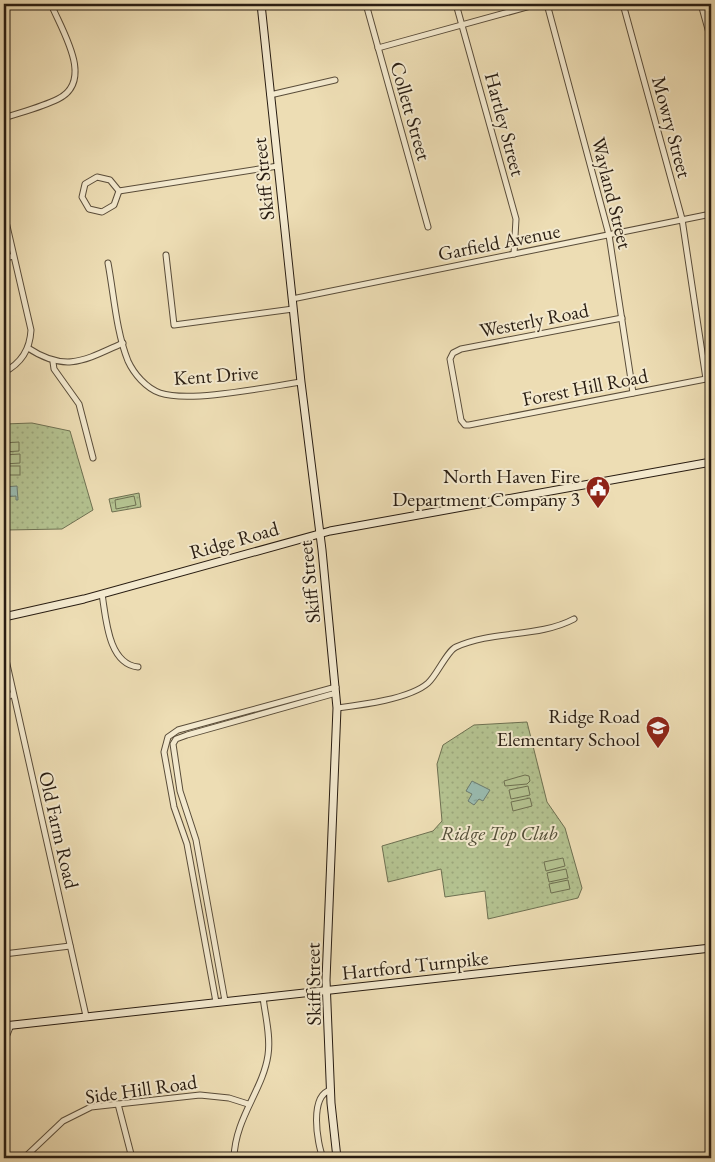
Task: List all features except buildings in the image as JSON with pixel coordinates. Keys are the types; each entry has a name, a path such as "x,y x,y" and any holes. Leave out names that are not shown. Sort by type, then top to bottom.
{"main road":[{"name":"Skiff Street","path":"261,4 336,690 337,708 327,991 331,1090 337,1158"},
{"name":"Ridge Road","path":"4,618 102,594 320,533 711,462"},
{"name":"Hartford Turnpike","path":"7,1025 711,948"}],"street":[{"path":"4,118 57,100 70,91 76,80 74,62 51,4"},
{"name":"Collett Street","path":"366,4 428,227"},
{"name":"Hartley Street","path":"456,4 516,219 514,254"},
{"path":"378,48 538,4"},
{"name":"Wayland Street","path":"547,4 610,234 633,393"},
{"name":"Mowry Street","path":"623,4 682,219 709,378"},
{"path":"701,4 711,40"},
{"path":"270,95 335,80"},
{"path":"120,191 278,166"},
{"path":"97,177 110,180 120,191 114,205 102,212 89,209 82,197 85,184 97,177"},
{"path":"4,213 31,330 28,348 17,364 4,372"},
{"name":"Garfield Avenue","path":"292,299 711,214"},
{"path":"4,259 13,256"},
{"path":"166,256 174,325 293,309"},
{"name":"Kent Drive","path":"108,263 123,343 135,373 142,381 160,393 186,397 301,382"},
{"name":"Westerly Road","path":"465,425 461,420 450,359 460,349 622,318"},
{"path":"28,348 53,362 72,363 123,343"},
{"path":"53,362 54,368 79,404 93,458"},
{"name":"Forest Hill Road","path":"465,425 709,378"},
{"path":"102,594 115,652 124,663 138,667"},
{"path":"337,708 409,694 428,683 454,648 478,640 560,626 574,619"},
{"name":"Old Farm Road","path":"4,651 86,1016"},
{"path":"216,1002 185,834 170,788 164,752 166,741 178,730 246,711 336,690"},
{"path":"225,1000 201,865 194,833 180,791 173,744 176,739 187,735 336,690"},
{"path":"4,699 13,694"},
{"path":"246,711 247,718"},
{"path":"166,741 173,744"},
{"path":"185,834 194,833"},
{"path":"191,867 201,865"},
{"path":"4,954 70,946"},
{"path":"234,1158 236,1138 268,1055 263,997"},
{"path":"4,1042 10,1030 7,1025"},
{"path":"323,1158 319,1144 318,1106 324,1093 331,1090"},
{"name":"Side Hill Road","path":"24,1158 71,1116 91,1107 200,1095 229,1098 248,1104"},
{"path":"118,1104 132,1158"}],"green space":[{"path":"32,423 70,431 93,510 62,529 6,530 4,522 4,424"},
{"path":"19,442 19,451 4,452 4,443"},
{"path":"20,454 20,463 4,464 4,455"},
{"path":"4,466 20,466 20,475 4,475"},
{"path":"139,493 141,507 112,512 109,499"},
{"path":"134,496 136,505 116,509 115,500"},
{"name":"Ridge Top Club","path":"527,722 547,802 565,828 582,888 578,898 488,919 485,891 445,897 441,869 388,882 382,846 433,831 442,821 437,764 443,745 474,725"},
{"path":"525,775 529,776 530,781 527,784 505,786 504,781"},
{"path":"528,786 530,795 511,799 509,790"},
{"path":"530,798 532,806 513,811 511,802"},
{"path":"563,858 565,866 546,871 544,862"},
{"path":"566,869 568,878 549,882 547,873"},
{"path":"568,880 570,889 551,893 549,884"}],"water":[{"path":"17,486 18,500 16,500 16,496 4,497 4,487"},
{"path":"472,781 490,790 483,801 479,799 474,805 468,801 472,794 466,791"}],"place":[{"name":"North Haven Fire Department Company 3","path":"598,509"},
{"name":"Ridge Road Elementary School","path":"658,749"}]}
